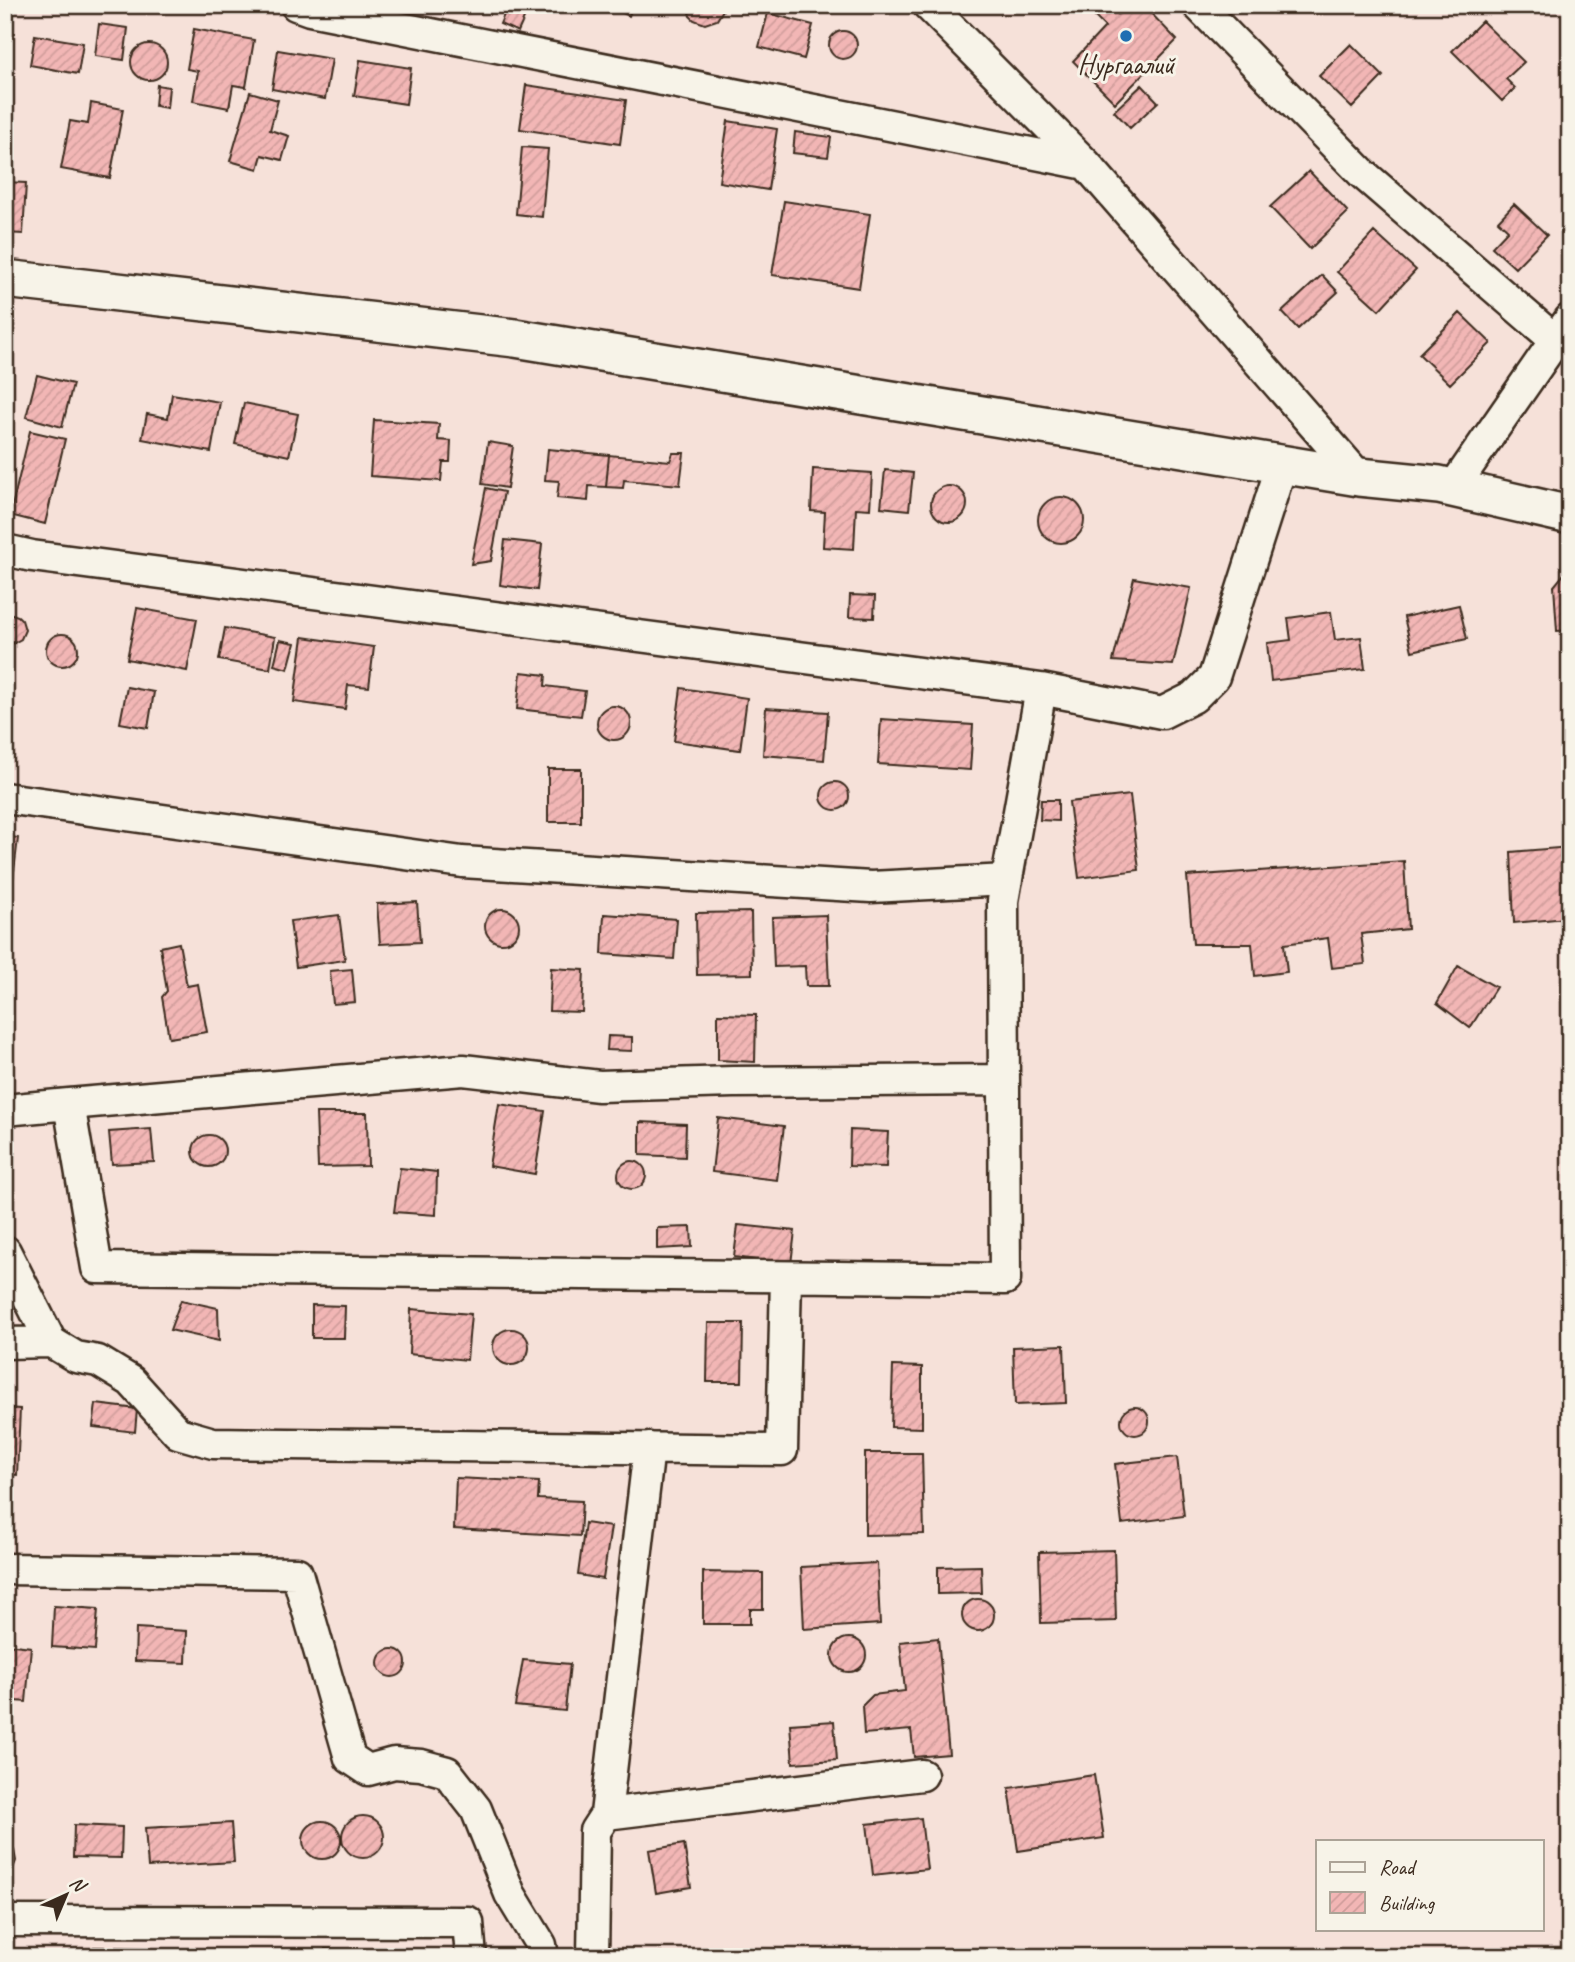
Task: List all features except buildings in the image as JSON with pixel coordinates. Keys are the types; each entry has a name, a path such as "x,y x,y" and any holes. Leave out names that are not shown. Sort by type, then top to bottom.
{"street":[{"path":"296,5 310,10 1086,164"},
{"path":"928,5 1086,164 1359,477"},
{"path":"1198,5 1363,174 1562,330 1453,488"},
{"path":"5,279 515,338 1359,477 1453,488 1570,515"},
{"path":"5,550 46,558 1041,690 1162,713 1194,697 1214,677 1282,464"},
{"path":"69,1104 97,1268 1004,1279 1003,901 1041,690"},
{"path":"5,798 462,862 871,887 1007,880"},
{"path":"5,1110 463,1070 599,1086 1004,1080"},
{"path":"5,1251 51,1342"},
{"path":"5,1343 51,1342 76,1357 98,1360 131,1381 178,1433 213,1443 782,1450 786,1277"},
{"path":"593,1957 594,1831 606,1814 649,1448"},
{"path":"5,1569 297,1573 350,1758 369,1770 394,1763 421,1765 447,1772 476,1809 510,1894 541,1945 544,1957"},
{"path":"606,1814 922,1775"},
{"path":"5,1921 468,1922 471,1957"}],"place":[{"name":"Нургаалий","path":"1126,36"}]}
